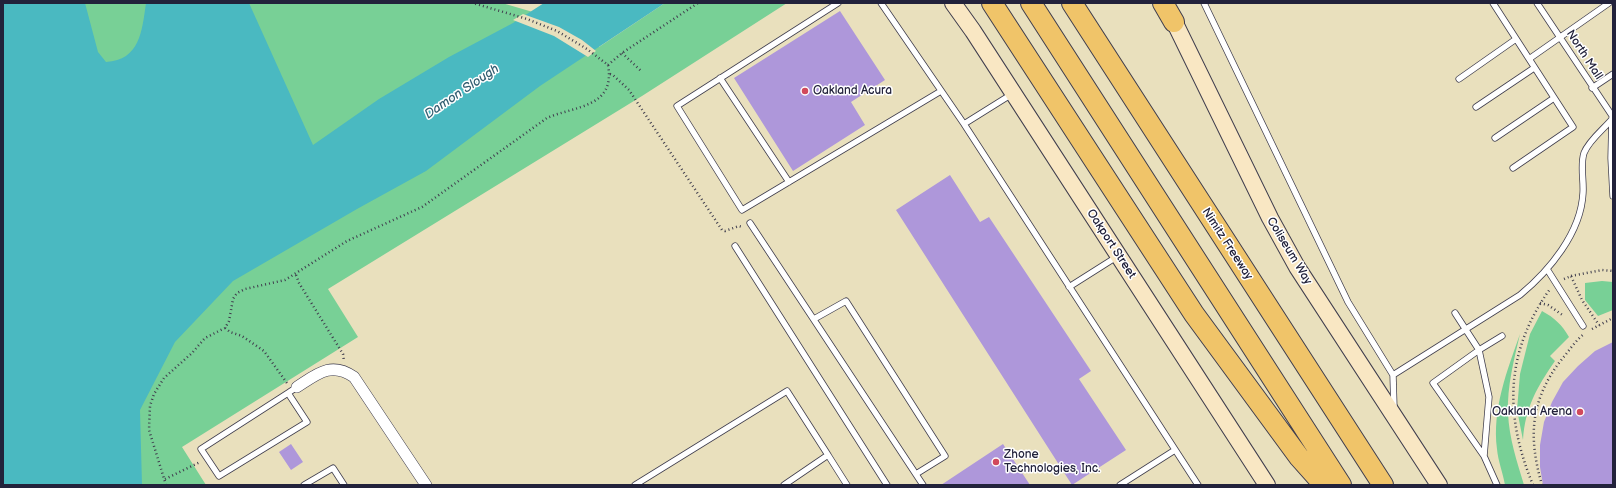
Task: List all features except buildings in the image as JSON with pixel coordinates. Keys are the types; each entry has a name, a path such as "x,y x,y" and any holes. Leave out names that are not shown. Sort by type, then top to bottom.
{"highway":[{"path":"992,3 1194,314 1299,457 1324,485"},
{"path":"1031,3 1341,485"},
{"name":"Nimitz Freeway","path":"1072,3 1383,485"},
{"path":"1164,3 1174,22"}],"main road":[{"name":"Oakport Street","path":"953,3 1014,93 1267,485"},
{"name":"Coliseum Way","path":"1174,22 1270,218 1297,267 1439,485"}],"street":[{"path":"292,390 321,371 334,369 346,371 354,377 367,395 426,485"}],"lane":[{"path":"838,3 677,106 742,210 941,91"},
{"path":"881,3 964,124 1198,485"},
{"path":"1204,3 1348,302 1393,375 1395,417"},
{"path":"1493,3 1573,127 1513,168"},
{"name":"North Mall","path":"1537,3 1592,88 1613,117"},
{"path":"1529,59 1609,3"},
{"path":"1459,78 1516,39"},
{"path":"1476,107 1534,68"},
{"path":"1592,88 1613,74"},
{"path":"720,78 789,182"},
{"path":"964,124 1014,93"},
{"path":"1495,138 1554,98"},
{"path":"1393,375 1520,295 1543,274 1574,228 1580,210 1583,193 1583,155 1589,144 1613,117"},
{"path":"1613,117 1611,158 1613,196"},
{"path":"750,223 923,485"},
{"path":"735,246 887,485"},
{"path":"1069,287 1118,256"},
{"path":"1547,269 1583,326"},
{"path":"814,319 846,301 945,456 916,474"},
{"path":"1455,313 1467,329 1479,350 1489,397 1484,456"},
{"path":"1497,485 1484,456 1434,383 1479,350 1502,336"},
{"path":"292,390 306,422 219,476 201,449 292,390"},
{"path":"635,485 787,391 847,485"},
{"path":"1120,485 1175,450"},
{"path":"784,485 828,455"},
{"path":"304,485 333,468 344,485"}],"path":[{"path":"166,485 149,430 150,406 154,394 164,378 192,353 205,338 225,328 229,321 232,298 237,293 245,289 272,284 296,275 347,241 422,207 547,118 594,102 601,97 610,74 608,65 557,31 527,19 473,3"},
{"path":"488,3 489,8"},
{"path":"608,65 622,53 698,3"},
{"path":"622,53 641,70"},
{"path":"610,74 629,90 722,230 725,231 739,226 743,228 750,223"},
{"path":"1571,276 1602,270 1613,271"},
{"path":"1533,485 1524,464 1516,434 1512,405 1514,374 1528,324 1552,286 1543,274"},
{"path":"296,275 343,354 346,371"},
{"path":"1576,287 1582,300 1599,325"},
{"path":"1540,303 1563,314 1567,320"},
{"path":"1542,485 1533,441 1536,415 1542,390 1554,370 1579,338 1613,318"},
{"path":"225,328 230,332 242,336 264,351 292,390"},
{"path":"1576,333 1579,338"},
{"path":"165,479 188,469 207,458"}],"green space":[{"path":"3,3 502,3 550,17 599,47 665,3 787,3 642,96 328,289 358,337 182,447 206,485 3,485"},
{"path":"1602,281 1613,282 1613,310 1598,316 1585,300 1585,283"},
{"path":"1542,311 1558,322 1569,337 1550,356 1555,361 1533,398 1526,418 1523,440 1517,410 1520,374 1530,334"},
{"path":"1520,334 1513,363 1508,413 1516,459 1524,485 1505,485 1498,454 1496,434 1497,419 1502,390"}],"water":[{"name":"Damon Slough","path":"3,3 85,3 98,52 106,62 117,60 126,56 133,50 141,33 146,3 249,3 313,145 379,99 449,57 513,23 544,3 665,3 540,86 426,171 233,281 175,342 140,410 142,485 3,485"}],"pier":[{"path":"523,14 559,27 582,40 596,51 588,57 554,36 513,20"}],"place":[{"name":"Oakland Acura","path":"805,91"},
{"name":"Oakland Arena","path":"1580,412"},
{"name":"Zhone Technologies, Inc.","path":"996,462"}]}
